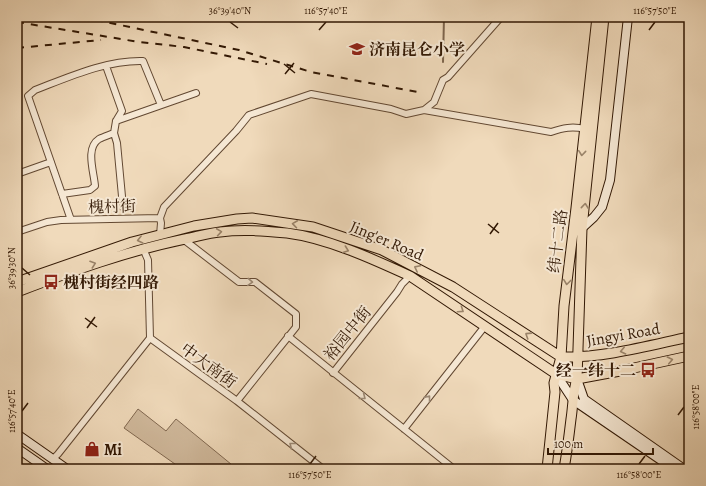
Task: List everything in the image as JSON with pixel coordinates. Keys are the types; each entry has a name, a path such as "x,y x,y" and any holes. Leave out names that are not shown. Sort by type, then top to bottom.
{"main road":[{"name":"纬十二路","path":"547,469 555,392 554,383 561,356 564,306 597,17"},
{"name":"纬十二路","path":"564,469 574,385 577,379 582,228 604,17"},
{"name":"Jing'er Road","path":"17,282 132,242 194,226 252,218 313,227 382,250 453,287 561,356"},
{"name":"Jing'er Road","path":"17,292 111,258 183,239 239,230 288,234 323,241 384,264 410,276 556,374"},
{"name":"Jingyi Road","path":"561,356 578,357 616,352 689,337"},
{"path":"556,374 577,379 689,356"}],"street":[{"path":"424,110 434,102 443,80 448,77 501,17"},
{"path":"582,228 602,207 610,180 628,17"},
{"path":"71,220 28,96 35,90 106,66 130,61 143,61 161,105"},
{"path":"106,66 122,111 116,121 114,133 117,143 123,207"},
{"path":"116,121 196,93"},
{"path":"160,218 164,207 249,115 311,94 391,109 406,114 424,110 551,132 567,127 585,129"},
{"path":"62,194 90,190 95,186 91,152 93,145 98,140 114,133"},
{"path":"17,174 51,162"},
{"name":"槐村街","path":"17,232 47,222 160,218 160,235"},
{"path":"183,239 239,282 255,282 296,314 296,327 237,401"},
{"path":"53,459 150,338 148,260 145,253 145,248"},
{"name":"裕园中街","path":"288,336 333,373 402,284 410,276"},
{"path":"404,429 484,326"},
{"name":"中大南街","path":"150,338 237,401 323,469"},
{"name":"Jing'er Road","path":"561,356 577,379 584,399 684,469"},
{"path":"333,373 454,469"},
{"name":"Jing'er Road","path":"556,374 573,400 674,469"},
{"path":"17,434 67,469"},
{"path":"17,448 47,469"}],"shaded area":[{"path":"138,409 166,431 176,419 237,469 182,469 124,428"}],"waterway":[{"path":"443,62 444,17"}],"railway":[{"path":"82,17 239,50 311,72 423,93"},
{"path":"17,22 139,42 184,47 267,64"},
{"path":"17,48 101,40"}],"place":[{"name":"济南昆仑小学","path":"357,49"},
{"name":"槐村街经四路","path":"51,282"},
{"name":"经一纬十二","path":"648,370"},
{"name":"Mi","path":"92,449"}]}
